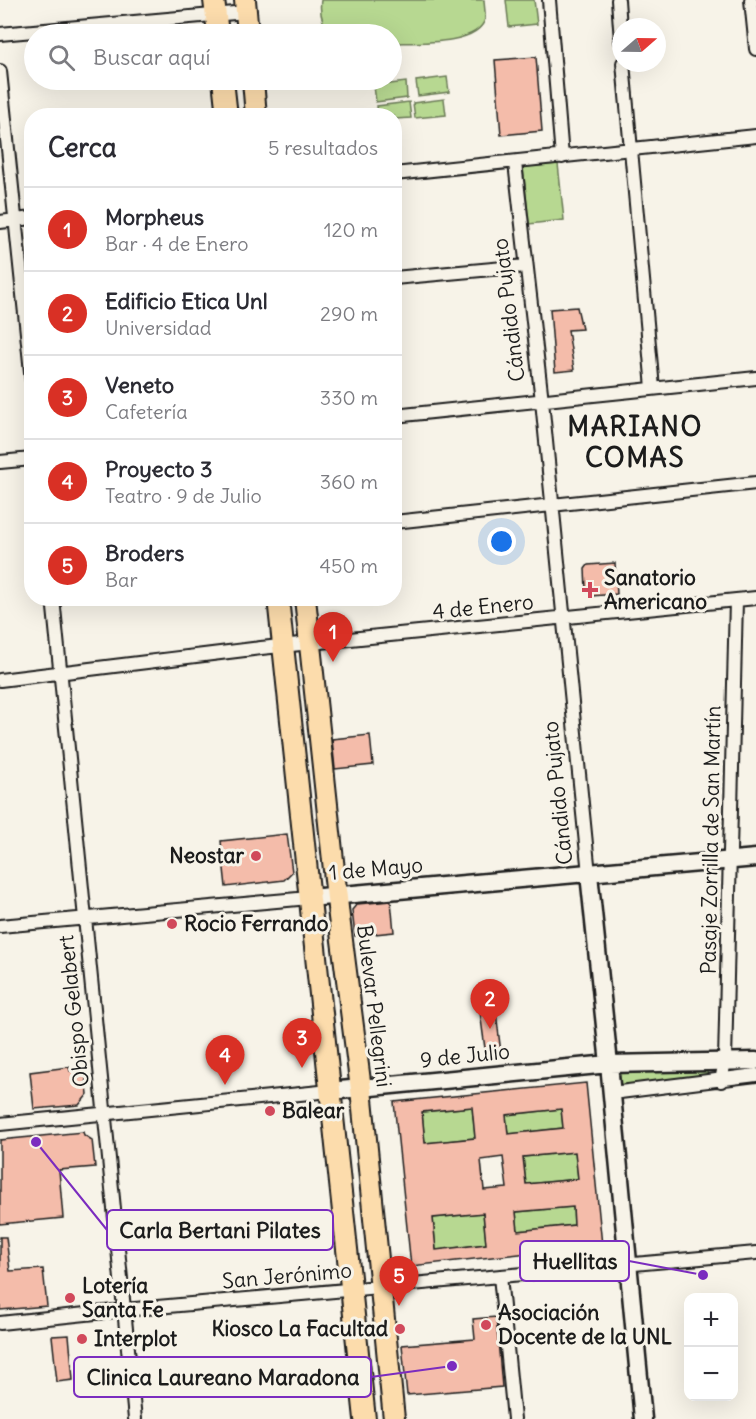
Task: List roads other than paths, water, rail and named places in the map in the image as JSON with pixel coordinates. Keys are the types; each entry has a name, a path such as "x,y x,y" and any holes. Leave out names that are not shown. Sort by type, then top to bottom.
{"main road":[{"path":"245,6 247,24"},
{"path":"215,7 217,24"},
{"path":"224,90 225,108"},
{"path":"254,90 255,108"},
{"path":"279,606 364,1419"},
{"name":"Bulevar Pellegrini","path":"306,606 339,918 361,1089 394,1419"},
{"name":"1 de Mayo","path":"309,898 756,858"},
{"name":"Cándido Pujato","path":"589,874 643,1419"},
{"name":"9 de Julio","path":"330,1091 609,1064 756,1061"}],"street":[{"path":"549,0 562,157"},
{"path":"618,0 619,18"},
{"path":"751,0 756,49"},
{"path":"80,24 215,7 245,6"},
{"path":"0,34 24,31"},
{"path":"0,71 24,306"},
{"path":"624,72 653,388"},
{"path":"402,173 756,136"},
{"name":"Cándido Pujato","path":"515,163 542,401 589,874"},
{"path":"0,222 24,219"},
{"path":"402,277 526,266"},
{"path":"402,415 756,378"},
{"path":"0,462 24,460"},
{"path":"402,521 756,483"},
{"name":"4 de Enero","path":"0,680 284,646 756,598"},
{"name":"Pasaje Zorrilla de San Martín","path":"721,1081 725,1061 736,600"},
{"name":"Obispo Gelabert","path":"54,606 135,1419"},
{"name":"1 de Mayo","path":"0,926 309,898"},
{"path":"612,1093 756,1075"},
{"name":"9 de Julio","path":"0,1124 330,1091"},
{"name":"San Jerónimo","path":"0,1323 756,1253"},
{"path":"500,1276 514,1419"}],"place":[{"name":"Sanatorio Americano","path":"590,590"},
{"name":"Morpheus","path":"333,662"},
{"name":"Neostar","path":"256,856"},
{"name":"Rocio Ferrando","path":"172,924"},
{"name":"Edificio Etica Unl","path":"490,1029"},
{"name":"Veneto","path":"302,1068"},
{"name":"Proyecto 3","path":"225,1085"},
{"name":"Balear","path":"270,1111"},
{"name":"Carla Bertani Pilates","path":"36,1142"},
{"name":"Huellitas","path":"703,1275"},
{"name":"Lotería Santa Fe","path":"70,1298"},
{"name":"Broders","path":"399,1306"},
{"name":"Asociación Docente de la UNL","path":"486,1325"},
{"name":"Kiosco La Facultad","path":"400,1329"},
{"name":"Interplot","path":"82,1339"},
{"name":"Clinica Laureano Maradona","path":"452,1366"}],"district":[{"name":"MARIANO COMAS","path":"635,442"}]}
